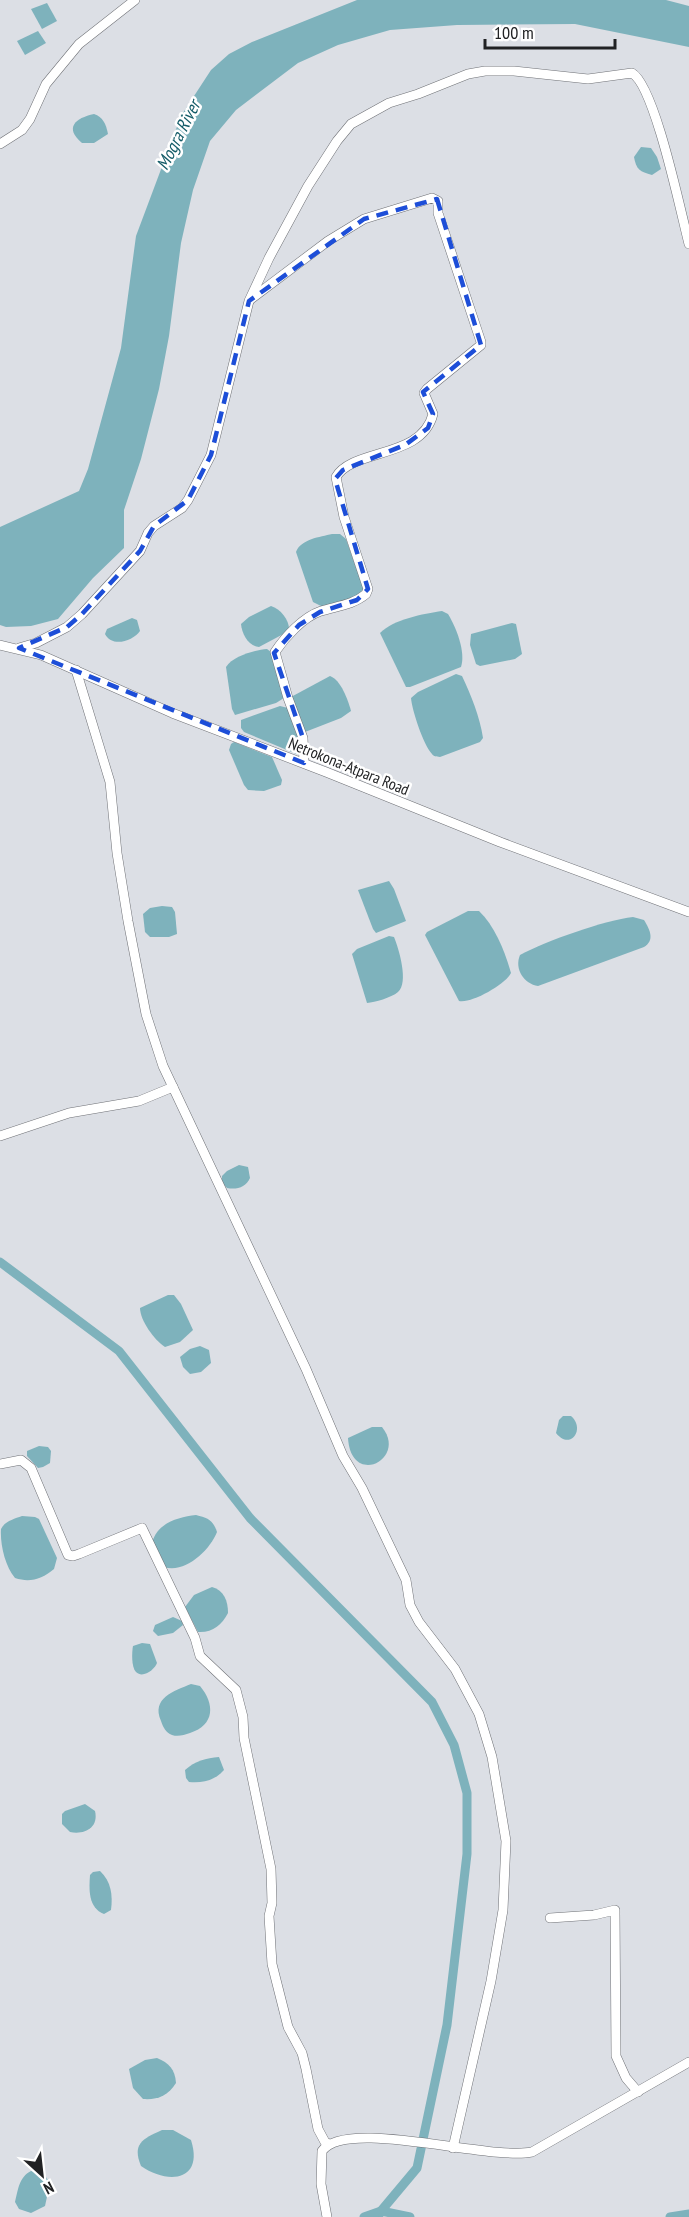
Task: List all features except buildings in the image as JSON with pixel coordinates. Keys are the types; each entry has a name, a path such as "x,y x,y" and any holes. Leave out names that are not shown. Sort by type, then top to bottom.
{"street":[{"path":"0,144 22,130 30,119 46,84 79,44 135,0"},
{"path":"19,648 36,643 67,627 82,614 140,551 148,533 154,526 182,508 188,500 211,455 249,301 269,258 308,186 337,141 351,124 389,103 468,74 485,71 514,71 588,79 627,72 637,76 653,112 669,159 689,244"},
{"path":"249,301 328,241 364,219 432,198 438,201 438,213 481,342 481,345 424,393 433,414 428,428 405,445 367,457 339,472 336,477 344,517 368,589 366,594 357,600 320,612 299,626 275,652 288,698 303,738 304,763"},
{"name":"Netrokona-Atpara Road","path":"0,645 41,655 172,713 500,842 689,912"},
{"path":"76,670 110,782 117,853 147,1014 163,1066 301,1359 343,1456 362,1488 406,1580 410,1605 419,1622 455,1669 465,1687 479,1713 492,1757 506,1841 502,1910 491,1981 453,2148"},
{"path":"0,1136 69,1113 139,1101 173,1087"},
{"path":"0,1464 21,1460 31,1467 68,1555 74,1556 142,1528 195,1638 200,1656 236,1690 271,1869 272,1903 269,1916 272,1965 288,2027 302,2053 318,2129 325,2142 329,2144"},
{"path":"550,1918 594,1915 615,1910 616,2056 626,2078 638,2092"},
{"path":"327,2217 320,2170 322,2151 329,2144 356,2139 393,2138 453,2148 531,2152 689,2062"}],"highlighted area":[{"path":"437,199 481,345 423,392 433,414 428,428 405,445 343,470 335,479 368,589 357,600 320,612 299,625 274,653 303,738 304,763 19,648 67,627 82,614 140,551 154,526 188,500 211,455 249,301 364,219"}],"water":[{"name":"Mogra River","path":"357,0 666,0 689,6 689,47 575,24 457,25 390,30 338,45 298,63 236,110 210,141 193,190 181,243 169,336 159,389 141,459 124,510 124,548 93,578 58,619 31,626 6,627 0,625 0,527 79,491 88,469 121,348 136,236 181,116 211,70 229,54 252,42"},
{"path":"47,3 57,21 42,29 31,9"},
{"path":"38,31 46,43 25,55 17,41"},
{"path":"94,114 104,121 108,134 94,143 82,143 74,133 74,124"},
{"path":"641,147 651,148 657,157 661,169 652,175 637,167 634,157"},
{"path":"340,534 346,539 364,592 347,601 323,607 313,602 296,552 306,541"},
{"path":"271,606 284,616 289,631 259,647 255,646 246,639 241,624 249,617"},
{"path":"442,611 448,614 457,633 462,654 461,667 406,687 380,633 401,621"},
{"path":"132,618 137,620 140,631 133,638 117,642 112,641 105,634 107,629"},
{"path":"512,623 516,624 522,654 515,659 480,666 476,664 470,645 471,634"},
{"path":"267,649 271,652 284,698 276,703 235,715 232,709 226,667 239,657"},
{"path":"456,674 462,676 469,691 483,738 480,742 440,757 435,756 422,735 411,698 418,692"},
{"path":"330,676 341,686 351,711 341,718 305,732 291,697"},
{"path":"280,706 288,708 298,731 299,755 244,732 241,728 241,720"},
{"path":"234,742 272,757 282,780 281,785 264,791 248,790 229,750"},
{"path":"389,881 406,921 376,933 358,890"},
{"path":"172,907 175,912 177,934 169,937 150,937 145,932 143,914 150,908"},
{"path":"468,911 479,911 490,924 511,973 488,992 459,1001 425,935"},
{"path":"633,917 644,920 650,931 649,941 644,947 538,986 528,982 519,970 520,955 576,932"},
{"path":"389,936 394,937 400,957 403,974 401,988 391,996 367,1003 352,954 357,949"},
{"path":"239,1165 248,1167 250,1178 241,1187 227,1188 222,1183 222,1176"},
{"path":"168,1295 174,1295 181,1304 193,1330 180,1342 165,1347 148,1329 140,1308"},
{"path":"200,1346 209,1350 211,1363 201,1372 190,1374 183,1367 180,1357 190,1349"},
{"path":"563,1416 571,1416 575,1421 577,1432 571,1439 561,1438 556,1433 559,1420"},
{"path":"372,1427 382,1427 388,1439 388,1449 383,1458 367,1465 358,1462 351,1453 348,1438"},
{"path":"39,1446 48,1447 51,1451 50,1463 38,1468 27,1456 27,1451"},
{"path":"196,1515 212,1522 217,1532 214,1539 203,1553 188,1564 172,1568 164,1567 152,1543 158,1530 169,1522"},
{"path":"22,1516 39,1519 57,1558 54,1569 40,1578 31,1580 15,1578 11,1573 1,1541 3,1526"},
{"path":"212,1587 225,1597 228,1613 216,1627 198,1632 185,1607 194,1595"},
{"path":"173,1617 182,1621 183,1625 173,1633 158,1636 153,1631 155,1625"},
{"path":"142,1643 150,1644 157,1663 145,1674 139,1674 134,1670 132,1655 133,1646"},
{"path":"191,1684 200,1686 205,1693 210,1707 208,1719 204,1725 190,1733 172,1735 163,1725 159,1706 166,1696"},
{"path":"219,1757 224,1770 216,1777 199,1782 189,1782 186,1778 185,1770 193,1764"},
{"path":"85,1804 95,1811 93,1826 85,1831 70,1832 62,1824 62,1814"},
{"path":"100,1871 107,1879 112,1899 111,1910 104,1914 92,1903 90,1892 90,1875"},
{"path":"157,2058 171,2067 176,2083 162,2096 143,2099 133,2088 129,2069 145,2060"},
{"path":"162,2130 173,2130 191,2140 194,2154 192,2164 181,2176 162,2176 151,2172 141,2166 138,2159 138,2147 141,2143"},
{"path":"31,2171 44,2174 50,2183 45,2206 31,2213 19,2209 15,2202 21,2180"}],"waterway":[{"path":"0,1262 119,1351 250,1518 432,1702 454,1745 467,1793 467,1854 447,2025 417,2168 378,2217"},
{"path":"364,2217 381,2211 410,2217"},
{"path":"670,2217 689,2214"}]}
